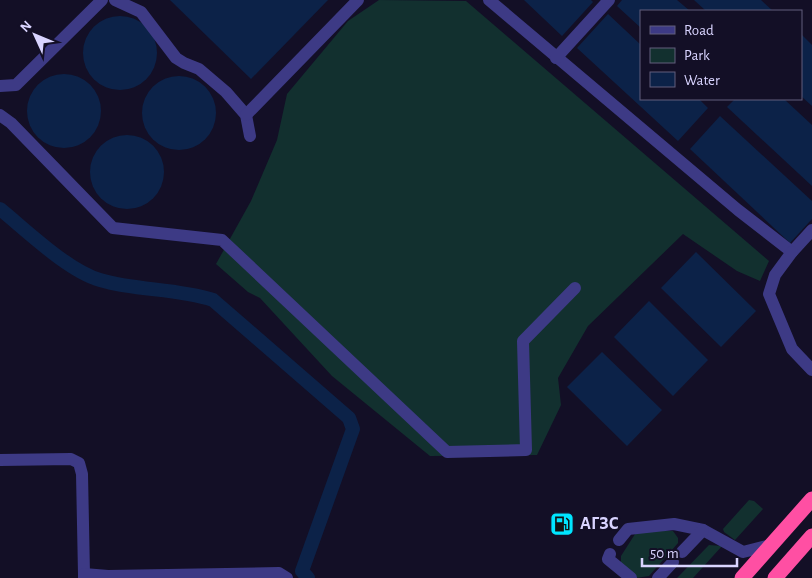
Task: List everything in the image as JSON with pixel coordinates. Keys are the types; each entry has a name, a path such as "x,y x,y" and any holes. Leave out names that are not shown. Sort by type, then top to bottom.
{"highway":[{"path":"742,578 812,499"},
{"path":"774,578 812,536"}],"lane":[{"path":"0,86 16,86 102,0"},
{"path":"116,0 141,12 176,58 199,69 226,92 246,115 250,136"},
{"path":"246,115 358,0"},
{"path":"489,0 738,210 792,252"},
{"path":"556,58 609,0"},
{"path":"0,115 113,228 222,240 447,452 526,450 523,342 575,288"},
{"path":"812,230 775,275 769,294 792,349 812,370"},
{"path":"0,460 71,459 79,462 82,474 84,576 279,573 287,578"},
{"path":"619,540 628,529 674,524 703,530 743,552 771,545"},
{"path":"682,552 703,530"},
{"path":"610,554 608,559 631,578"},
{"path":"658,578 673,562"}],"green space":[{"path":"379,0 466,1 769,261 760,281 737,271 683,234 588,326 558,378 561,405 537,455 430,456 332,376 260,298 248,292 216,264 251,201 277,140 287,94 348,21"},
{"path":"749,500 754,501 763,509 735,540 724,532 723,529"},
{"path":"637,531 673,531 678,538 678,543 649,576 636,578 621,565 621,556"},
{"path":"709,545 722,546 693,578 677,578"}],"water":[{"path":"170,0 328,0 251,79"},
{"path":"524,0 591,0 593,2 562,36"},
{"path":"622,0 677,0 689,10 640,10 640,27 617,6"},
{"path":"694,0 761,0 772,10 705,10"},
{"path":"608,14 640,44 640,100 700,100 708,108 678,141 577,48"},
{"path":"113,16 127,16 141,22 151,32 157,46 155,67 141,84 127,90 113,90 99,84 89,74 83,60 83,46 89,32 99,22"},
{"path":"802,35 812,45 812,106 802,97"},
{"path":"71,74 91,84 99,97 101,111 99,125 91,138 78,146 57,148 37,138 29,125 27,104 37,84 50,76"},
{"path":"186,76 206,86 214,99 216,113 214,127 206,140 193,148 172,150 152,140 144,127 142,106 152,86 165,78"},
{"path":"734,100 785,100 812,125 812,186 727,107"},
{"path":"720,116 812,201 812,219 790,243 690,149"},
{"path":"120,135 134,135 148,141 158,151 164,165 162,186 148,203 134,209 120,209 106,203 96,193 90,179 90,165 96,151 106,141"},
{"path":"696,252 756,311 721,347 661,288"},
{"path":"649,301 708,360 673,396 614,337"},
{"path":"602,352 662,410 627,446 567,387"}],"waterway":[{"path":"0,209 61,259 88,275 114,284 185,293 213,300 349,418 353,429 302,571 308,578"}],"place":[{"name":"АГЗС","path":"562,524"}]}
